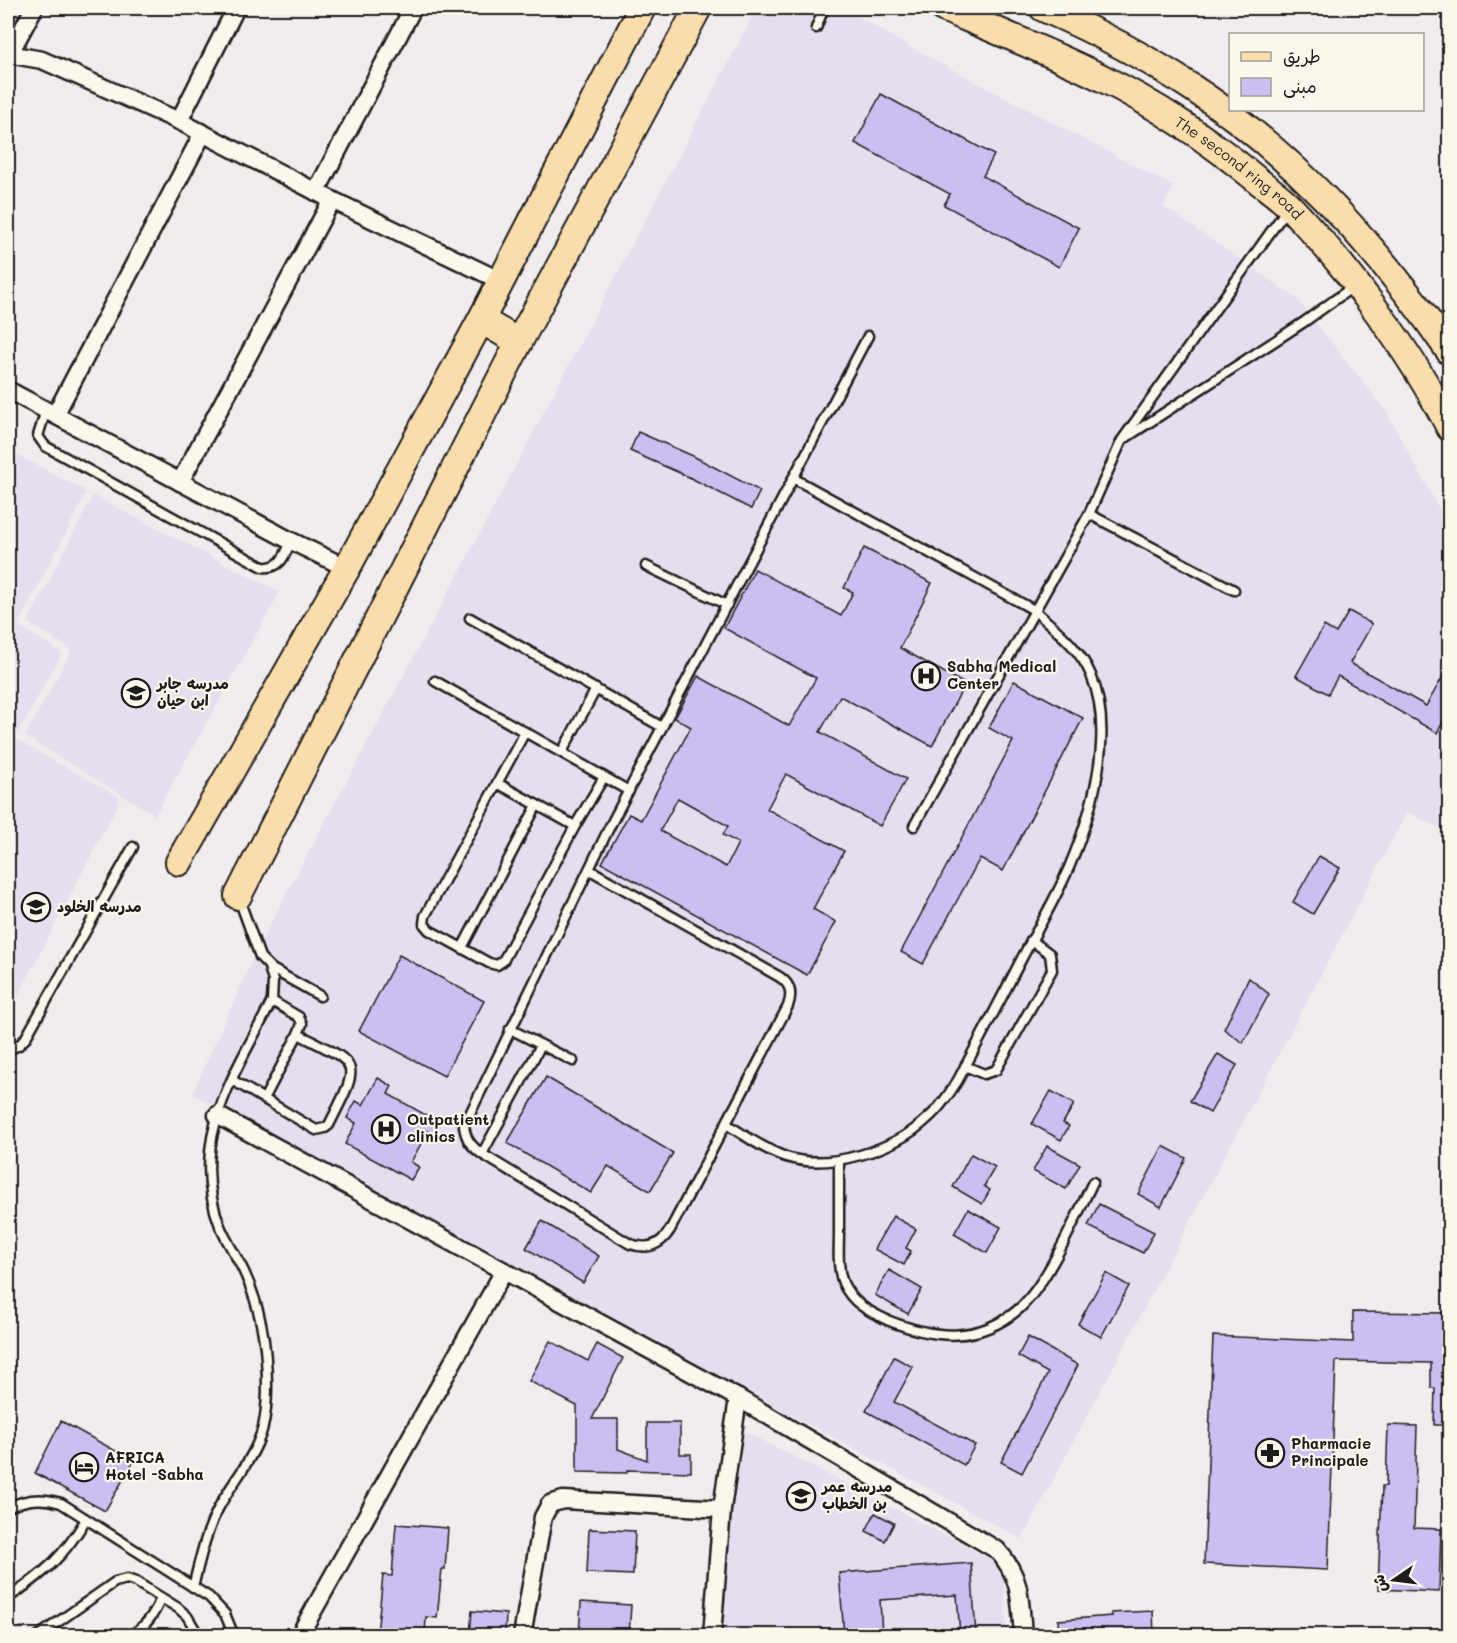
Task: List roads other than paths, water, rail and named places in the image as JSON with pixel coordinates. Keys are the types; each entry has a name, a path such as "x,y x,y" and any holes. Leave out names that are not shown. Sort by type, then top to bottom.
{"main road":[{"path":"179,862 347,568 481,320 642,8"},
{"path":"238,896 519,342 698,8"},
{"name":"The second ring road","path":"943,8 1101,78 1165,115 1237,163 1290,206 1356,284 1401,346 1438,405 1449,428"},
{"path":"1043,8 1138,54 1192,87 1256,135 1307,181 1377,254 1449,352"},
{"path":"1290,206 1307,181"},
{"path":"481,320 519,342"}],"street":[{"path":"34,8 9,54 42,60 179,121 324,196 501,280"},
{"path":"179,121 236,8"},
{"path":"180,482 324,196 413,8"},
{"path":"50,412 203,133"},
{"path":"8,390 291,542 347,568"},
{"path":"217,1115 738,1398 998,1550 1016,1576 1020,1592 1023,1635"},
{"path":"299,1635 504,1271"},
{"path":"712,1635 722,1509 738,1398"},
{"path":"522,1635 543,1517 550,1504 563,1500 722,1509"}],"lane":[{"path":"816,28 824,8"},
{"path":"914,826 1089,514 1122,440 1290,206"},
{"path":"1122,440 1304,322 1356,284"},
{"path":"590,870 778,976 790,988 791,997 788,1006 670,1230 663,1240 653,1246 641,1248 630,1244 482,1154 471,1146 465,1137 464,1126 510,1029 629,791 868,336"},
{"path":"50,412 38,435 45,446 263,567 280,563 291,542"},
{"path":"726,1124 771,1151 786,1157 815,1162 839,1160 882,1147 913,1131 939,1107 950,1094 1069,866 1080,837 1095,780 1102,736 1100,704 1084,661 1076,648 1034,610 793,478"},
{"path":"1089,514 1234,590"},
{"path":"646,566 727,605"},
{"path":"470,618 662,727"},
{"path":"435,681 629,791"},
{"path":"562,752 596,689"},
{"path":"525,732 423,920 429,930 493,964 503,962 575,826 604,777"},
{"path":"497,783 575,826"},
{"path":"462,948 537,805"},
{"path":"8,1050 25,1039 133,847"},
{"path":"238,896 255,950 269,967 320,996"},
{"path":"965,1066 984,1074 996,1070 1052,970 1050,954 1031,940"},
{"path":"193,1587 209,1528 222,1501 259,1439 265,1415 267,1385 263,1328 246,1276 221,1228 213,1204 209,1179 209,1154 217,1115 272,1001 273,981 269,967"},
{"path":"264,1099 302,1024 299,1017 272,1001"},
{"path":"510,1029 573,1061"},
{"path":"232,1080 316,1130 321,1130 328,1125 350,1082 351,1071 342,1056 298,1034"},
{"path":"482,1154 541,1045"},
{"path":"839,1160 839,1259 843,1282 855,1301 863,1308 912,1330 931,1334 969,1333 987,1328 1020,1308 1047,1273 1094,1182"},
{"path":"8,1508 28,1500 45,1499 61,1503 218,1605 231,1625 234,1635"},
{"path":"8,1598 44,1573 57,1560 70,1546 86,1519"},
{"path":"38,1635 121,1580 136,1582 187,1616 199,1635"},
{"path":"130,1635 143,1628 161,1598"}],"place":[{"name":"Sabha Medical Center","path":"926,676"},
{"name":"مدرسه جابر ابن حيان","path":"136,693"},
{"name":"مدرسه الخلود","path":"36,907"},
{"name":"Outpatient clinics","path":"386,1129"},
{"name":"Pharmacie Principale","path":"1270,1453"},
{"name":"AFRICA Hotel -Sabha","path":"84,1467"},
{"name":"مدرسه عمر بن الخطاب","path":"801,1496"}]}
